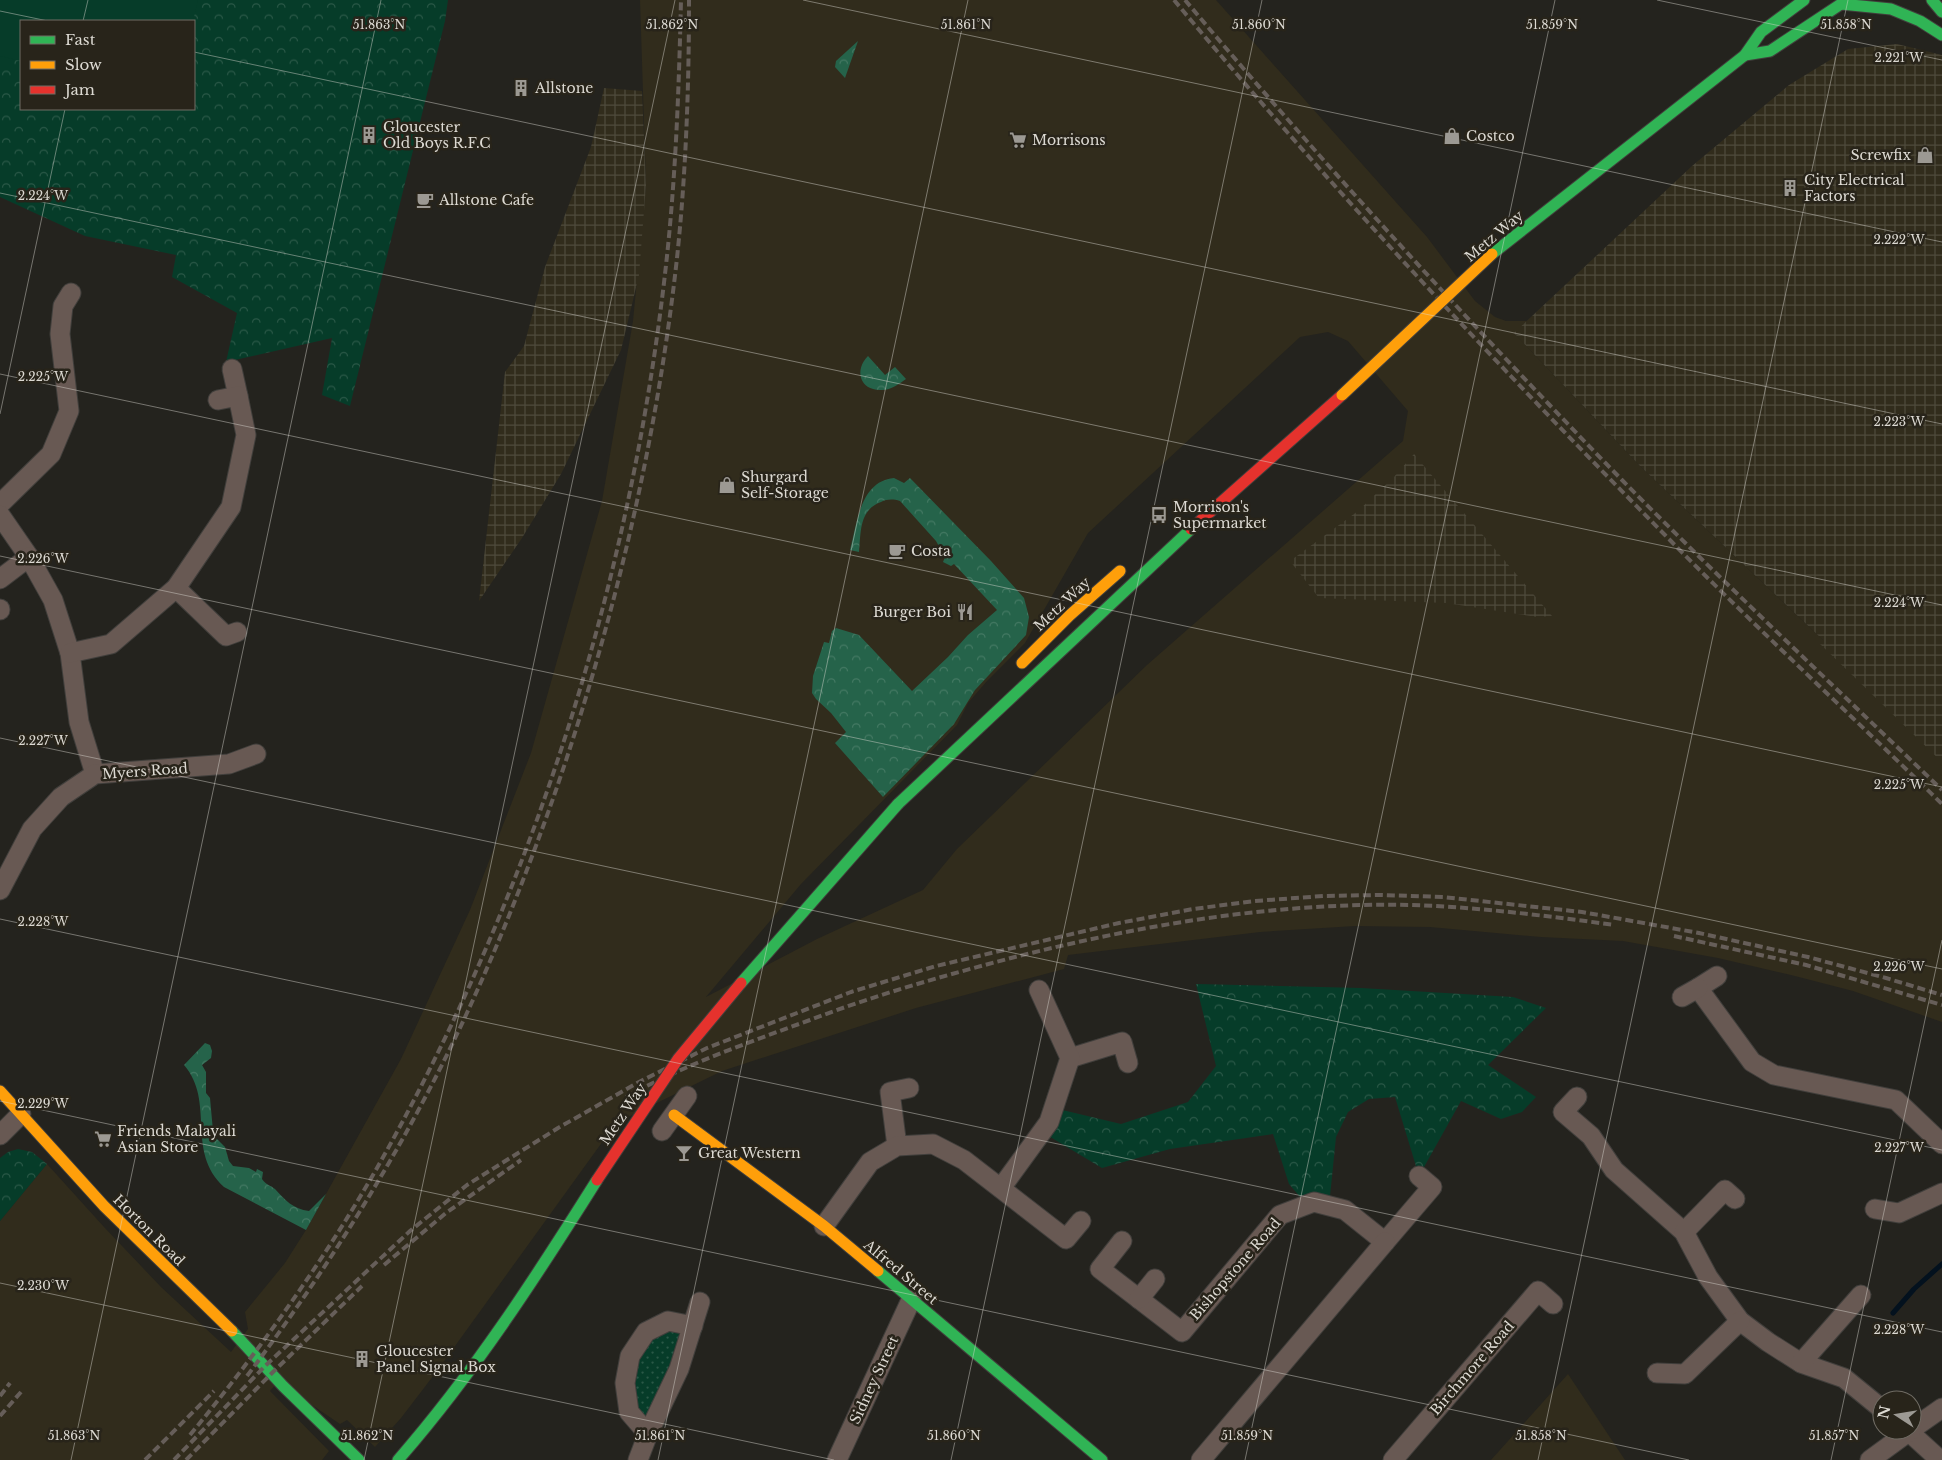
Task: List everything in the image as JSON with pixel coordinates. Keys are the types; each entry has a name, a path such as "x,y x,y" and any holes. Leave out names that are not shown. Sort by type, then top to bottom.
{"main road":[{"name":"Metz Way","path":"898,804 1492,254 1745,55 1761,32 1804,0"},
{"path":"1932,0 1942,12"},
{"path":"1844,2 1891,9 1912,17 1942,35"},
{"name":"Metz Way","path":"1745,55 1770,51 1844,2"},
{"name":"Metz Way","path":"1203,503 1225,485 1274,454"},
{"name":"Metz Way","path":"1013,673 1070,615 1132,561"},
{"name":"Metz Way","path":"398,1460 451,1398 514,1312 596,1180 678,1059 768,950 898,804 932,759 950,739"},
{"name":"Horton Road","path":"0,1091 104,1206 248,1347 282,1386 360,1460"},
{"name":"Alfred Street","path":"674,1115 824,1226 1102,1460"}],"street":[{"path":"0,504 51,454 69,411 60,334 61,300"},
{"path":"70,653 112,644 176,588 231,507 246,435 232,369"},
{"path":"218,400 238,396"},
{"path":"0,515 29,557 53,600 70,653 79,722 95,774"},
{"path":"0,579 29,557"},
{"path":"176,588 226,637"},
{"name":"Myers Road","path":"0,890 32,829 61,797 95,774 230,764 256,754"},
{"path":"1717,976 1690,992 1752,1062 1774,1075 1896,1100 1942,1144"},
{"path":"1000,1188 1049,1122 1070,1058 1039,990"},
{"path":"1070,1058 1122,1042 1128,1063"},
{"path":"896,1146 890,1092 909,1088"},
{"path":"662,1131 687,1096"},
{"path":"1577,1097 1563,1112 1591,1136 1614,1170 1684,1232 1708,1277 1740,1321 1768,1342 1801,1362 1844,1378 1872,1401"},
{"path":"0,1135 21,1114"},
{"path":"824,1226 870,1162 896,1146 932,1144 964,1160 1066,1239 1081,1221"},
{"path":"1201,1460 1432,1187 1419,1176"},
{"path":"1684,1232 1725,1190 1735,1199"},
{"path":"1875,1210 1899,1213 1942,1193"},
{"name":"Bishopstone Road","path":"1122,1242 1100,1270 1182,1332 1280,1216 1314,1202 1344,1210 1386,1242"},
{"path":"1139,1299 1155,1278"},
{"name":"Birchmore Road","path":"1393,1460 1538,1291 1553,1304"},
{"path":"1801,1362 1861,1295"},
{"name":"Sidney Street","path":"837,1460 911,1300"},
{"path":"638,1460 679,1368 700,1302"},
{"path":"648,1434 629,1412 625,1383 630,1356 646,1332 668,1321 693,1326"},
{"path":"1657,1373 1685,1374 1740,1321"},
{"path":"1922,1422 1942,1408"},
{"path":"1870,1460 1897,1440"},
{"path":"1920,1440 1940,1460"}],"shaded area":[{"path":"640,0 1216,0 1427,237 1475,301 1495,317 1506,321 1527,321 1515,334 1640,466 1942,753 1942,1022 1853,991 1791,975 1718,958 1623,941 1541,937 1430,927 1355,926 1260,932 1068,955 1064,969 916,1008 722,1071 616,1123 437,1371 401,1418 375,1447 347,1420 340,1424 278,1382 270,1391 329,1451 322,1460 0,1460 0,1221 47,1164 161,1287 231,1352 248,1329 245,1312 285,1263 306,1230 401,1059 470,910 531,753 602,501 633,321 646,185","holes":["1328,332 1348,341 1408,411 1403,441 1147,665 957,849 923,890 817,939 706,997 801,884 957,725 968,703 1025,643 1088,533 1300,337"]},
{"path":"1897,44 1942,55 1942,762 1820,644 1823,640 1640,466 1514,333 1692,166 1789,85 1848,49"},
{"path":"604,88 642,91 646,185 639,275 621,350 561,474 522,538 479,601 505,372 524,346 545,267 591,147"},
{"path":"1414,454 1552,616 1537,617 1446,603 1319,598 1290,561 1358,511 1394,477"},
{"path":"1568,1374 1625,1460 1491,1460"}],"green space":[{"path":"0,0 448,0 445,21 350,406 322,395 332,338 226,362 237,313 172,277 176,255 85,236 0,197"},
{"path":"0,0 198,0 193,20 20,20 20,61 0,56"},
{"path":"858,41 845,78 835,67 836,61"},
{"path":"868,356 885,375 895,367 906,379 887,389 880,390 868,387 861,378 860,373 861,367"},
{"path":"894,478 904,483 910,478 991,561 1024,598 1029,617 1026,635 975,690 954,724 883,797 835,743 846,732 812,693 813,676 824,642 829,643 832,631 836,628 859,635 912,691 968,635 997,610 954,564 951,566 943,562 945,557 936,541 900,501 886,500 869,510 862,522 859,552 850,550 858,517 867,495 883,481"},
{"path":"1196,984 1361,988 1513,997 1546,1008 1488,1065 1536,1097 1522,1112 1501,1119 1461,1101 1419,1176 1395,1097 1369,1099 1348,1112 1336,1137 1329,1206 1307,1205 1289,1184 1273,1134 1170,1149 1102,1168 1042,1132 1054,1108 1121,1124 1188,1102 1216,1066"},
{"path":"205,1043 210,1045 212,1051 211,1058 202,1065 206,1072 206,1093 210,1098 213,1131 216,1138 225,1147 229,1161 233,1166 249,1168 256,1172 257,1169 263,1172 262,1179 294,1206 309,1211 326,1194 306,1230 224,1187 212,1173 206,1158 203,1142 198,1095 193,1079 184,1065"},
{"path":"18,1149 32,1152 47,1164 0,1221 0,1158 8,1152"},
{"path":"670,1331 681,1333 670,1365 646,1417 638,1408 635,1383 638,1360 652,1340"}],"waterway":[{"path":"1893,1313 1914,1289 1942,1264"}],"railway":[{"path":"190,1435 241,1371 289,1305 335,1238 377,1168 433,1062 484,953 529,841 568,727 602,611 630,493 651,375 667,256 673,192 681,0"},
{"path":"247,1376 338,1246 400,1144 439,1070 494,952 556,790 577,725 615,594 631,527 658,393 680,226 688,97 689,0"},
{"path":"1174,0 1353,206 1538,405 1699,569 1942,804"},
{"path":"1185,0 1345,184 1454,304 1566,422 1701,559 1942,790"},
{"path":"174,1460 265,1366 410,1231 467,1185 558,1128 639,1082 707,1048 851,992 936,966 1119,923 1193,909 1255,901 1323,896 1380,895 1443,897 1582,912 1699,933 1808,957 1942,995"},
{"path":"626,1097 648,1085 716,1055 884,994 1011,958 1109,935 1159,926 1259,912 1309,907 1360,905 1411,905 1488,910 1615,925"},
{"path":"1674,936 1806,965 1942,1005"},
{"path":"384,1265 446,1213 521,1160"},
{"path":"186,1460 362,1286"},
{"path":"0,1396 10,1383"},
{"path":"145,1460 214,1391"},
{"path":"0,1416 21,1392"}],"traffic: fast":[{"path":"1492,254 1745,55 1761,32 1804,0"},
{"path":"1745,55 1770,51 1847,0"},
{"path":"1932,0 1942,12"},
{"path":"1841,4 1891,9 1920,21 1942,35"},
{"path":"898,804 1191,529"},
{"path":"741,983 898,804"},
{"path":"398,1460 453,1393 503,1324 597,1180"},
{"path":"878,1271 1102,1460"},
{"path":"232,1331 283,1386 359,1460"}],"traffic: slow":[{"path":"1342,395 1492,254"},
{"path":"1022,663 1070,615 1120,571"},
{"path":"0,1091 104,1206 232,1331"},
{"path":"674,1115 824,1226 878,1271"}],"traffic: jam":[{"path":"1191,529 1342,395"},
{"path":"597,1180 678,1059 741,983"}],"place":[{"name":"Allstone","path":"521,88"},
{"name":"Gloucester Old Boys R.F.C","path":"369,135"},
{"name":"Costco","path":"1452,136"},
{"name":"Morrisons","path":"1018,140"},
{"name":"Screwfix","path":"1925,155"},
{"name":"City Electrical Factors","path":"1790,188"},
{"name":"Allstone Cafe","path":"425,200"},
{"name":"Shurgard Self-Storage","path":"727,485"},
{"name":"Morrison's Supermarket","path":"1159,515"},
{"name":"Costa","path":"897,551"},
{"name":"Burger Boi","path":"965,612"},
{"name":"Friends Malayali Asian Store","path":"103,1139"},
{"name":"Great Western","path":"684,1153"},
{"name":"Gloucester Panel Signal Box","path":"362,1359"}]}
